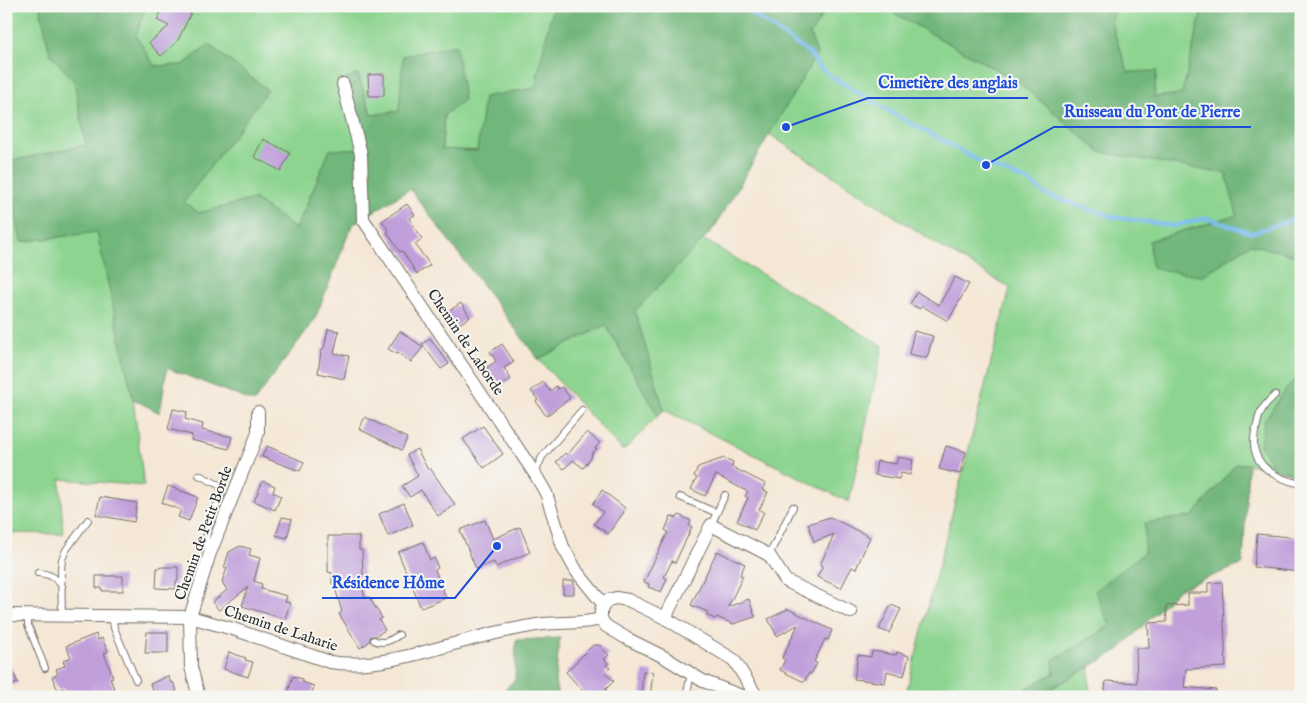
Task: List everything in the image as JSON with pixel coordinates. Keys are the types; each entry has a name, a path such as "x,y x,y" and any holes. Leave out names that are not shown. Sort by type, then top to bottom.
{"street":[{"name":"Chemin de Laborde","path":"343,84 361,154 363,219 535,474 546,493 563,547 577,572 604,605"},
{"name":"Chemin de Petit Borde","path":"199,697 191,667 190,617 210,553 258,433 258,412"},
{"path":"666,618 711,526 769,555 786,581 851,612"},
{"path":"748,697 703,681 664,657 606,626 601,619 601,610 604,605 608,600 616,598 628,600 666,618 734,660 757,697"},
{"name":"Chemin de Laharie","path":"6,616 112,615 190,617 233,628 330,662 346,664 364,664 509,630 543,624 601,619"},
{"path":"717,686 732,682 736,675 736,666"}],"lane":[{"path":"1275,395 1262,410 1255,430 1253,448 1261,464 1273,474 1301,484"},
{"path":"535,474 542,457 582,410"},
{"path":"199,475 221,486 222,492 207,533 205,545 210,553"},
{"path":"711,526 725,495"},
{"path":"680,497 717,513"},
{"path":"769,555 793,507"},
{"path":"62,615 62,559 66,550 88,520"},
{"path":"38,573 56,578 63,587"},
{"path":"28,615 28,625 45,668"},
{"path":"112,615 114,628 136,680"},
{"path":"374,640 379,643 388,642 399,635"},
{"path":"686,697 691,673"}],"green space":[{"path":"6,6 40,6 50,54 74,81 86,145 6,162 6,63 8,62 6,55"},
{"path":"40,6 146,6 136,35 154,66 183,65 209,45 268,90 184,202 199,213 254,199 296,229 330,150 365,148 345,79 357,74 372,115 399,111 403,56 456,45 464,100 444,115 442,149 477,151 484,97 535,88 553,6 828,6 810,35 817,54 714,228 635,311 664,410 658,416 606,325 538,359 410,189 352,225 315,319 254,402 167,368 160,413 133,399 97,232 21,242 6,162 86,145 74,81 50,54"},
{"path":"146,6 553,6 535,88 484,97 478,151 442,150 444,115 403,56 400,111 372,115 358,74 346,79 365,148 330,150 296,229 254,199 199,213 183,202 267,90 209,45 183,65 154,66 135,35"},
{"path":"828,6 881,6 1017,81 1100,152 1226,173 1238,215 1149,241 1202,276 1250,244 1301,257 1301,375 1287,388 1260,445 1274,469 1248,464 1236,464 1193,516 1145,523 1145,553 1095,590 1110,626 1053,660 1054,673 1011,697 905,697 1010,288 943,248 769,134 817,54 810,35"},
{"path":"881,6 1117,6 1111,23 1128,72 1157,71 1154,97 1182,94 1203,6 1301,6 1301,257 1250,244 1202,276 1152,268 1149,241 1237,215 1226,174 1100,152 1017,81"},
{"path":"1117,6 1203,6 1182,94 1154,97 1128,72 1111,23"},
{"path":"6,164 22,242 97,231 133,399 144,486 60,479 63,534 6,533"},
{"path":"703,239 883,346 849,502 664,410 635,311"},
{"path":"606,325 658,416 623,451 538,359"},
{"path":"1301,375 1301,476 1274,469 1260,445 1264,421 1287,388"},
{"path":"1236,464 1248,464 1243,564 1179,589 1119,650 1036,697 1011,697 1054,673 1053,660 1110,626 1095,590 1144,553 1145,523 1193,516"},
{"path":"560,638 555,681 558,697 501,697 500,694 515,679 516,640"},
{"path":"1090,667 1089,697 1036,697"}],"building":[{"path":"164,6 178,6 191,13 177,42 161,56 149,43 169,26 157,20"},
{"path":"384,74 384,96 369,96 368,75"},
{"path":"263,139 290,153 281,171 254,157"},
{"path":"407,204 415,215 409,218 422,239 415,244 430,265 417,274 402,251 400,252 382,221"},
{"path":"955,277 969,284 948,321 922,306 920,309 910,304 917,292 939,305"},
{"path":"461,303 470,317 453,328 444,314"},
{"path":"328,329 339,331 334,353 349,356 344,379 318,373 321,351 324,348"},
{"path":"400,331 423,347 411,362 388,349"},
{"path":"914,331 933,336 927,358 909,354"},
{"path":"430,338 449,364 441,369 422,344"},
{"path":"502,344 514,362 504,368 511,379 497,389 484,370 496,361 490,352"},
{"path":"543,382 550,391 556,386 558,389 562,387 570,398 546,416 531,391"},
{"path":"173,409 187,412 185,419 203,424 202,430 232,437 229,449 191,440 192,435 168,429"},
{"path":"365,417 407,438 402,450 359,429"},
{"path":"483,426 503,454 484,468 463,439"},
{"path":"587,432 600,443 595,448 597,449 592,453 591,458 583,468 573,460 564,469 556,462 565,453 567,455"},
{"path":"267,446 304,462 300,471 262,457"},
{"path":"946,446 966,452 960,474 939,469"},
{"path":"417,449 428,470 430,468 455,505 438,516 421,490 410,497 402,486 418,476 407,455"},
{"path":"898,457 913,460 910,475 901,473 899,479 875,475 877,461 896,464"},
{"path":"724,458 733,462 732,467 766,484 763,490 768,492 759,510 764,512 755,530 737,521 748,498 745,496 748,492 716,475 705,496 691,489 697,478 694,476 698,467"},
{"path":"263,481 275,486 273,492 281,496 275,510 254,501"},
{"path":"168,486 198,497 189,521 178,517 181,510 162,503"},
{"path":"602,490 625,508 608,534 594,524 603,512 593,504"},
{"path":"100,497 137,503 134,522 96,515"},
{"path":"404,503 413,525 388,536 379,514"},
{"path":"679,515 691,521 689,526 692,527 675,563 672,561 664,577 667,579 661,592 648,587 649,584 644,582 668,532 665,530 671,516 677,518"},
{"path":"282,517 292,519 287,538 276,535"},
{"path":"830,517 870,537 856,569 852,567 841,588 817,577 823,566 820,565 834,534 814,542 808,524"},
{"path":"485,520 493,539 520,527 530,552 496,567 494,562 476,569 460,530"},
{"path":"1257,534 1301,538 1301,572 1254,567"},
{"path":"328,536 359,536 359,550 362,550 363,575 359,576 365,598 369,597 382,618 379,620 385,630 376,636 371,636 369,642 360,648 339,614 342,612 334,584 332,584 332,573 328,572"},
{"path":"423,542 430,560 434,558 438,568 435,570 446,598 421,608 398,552"},
{"path":"240,546 251,549 249,555 260,558 254,581 262,584 261,589 287,596 285,602 290,603 285,619 242,606 248,587 219,610 212,602 227,590 222,582 227,568 224,568 229,552"},
{"path":"717,551 745,564 740,575 743,576 728,607 749,599 755,617 733,624 717,617 715,619 706,615 708,612 691,605"},
{"path":"178,567 176,589 156,588 157,568"},
{"path":"96,576 123,576 123,591 102,591 102,588 96,588"},
{"path":"563,581 574,581 574,594 563,594"},
{"path":"1222,582 1226,667 1186,669 1184,687 1216,690 1215,697 1104,697 1106,681 1137,683 1136,648 1149,648 1148,623 1167,622 1166,606 1188,605 1188,593 1208,593 1208,583"},
{"path":"891,605 901,609 889,633 879,629"},
{"path":"788,609 832,630 828,640 825,639 814,662 817,663 804,682 780,670 785,660 782,658 798,625 777,636 768,619"},
{"path":"147,632 168,632 168,653 145,653"},
{"path":"96,634 98,640 102,638 108,652 104,653 113,677 110,678 117,697 82,697 79,690 67,695 64,688 58,690 52,677 58,674 56,669 65,666 63,661 71,657 66,646"},
{"path":"593,645 599,645 609,655 604,659 608,663 606,665 610,668 605,673 614,681 605,690 613,697 588,697 566,672"},
{"path":"872,651 896,655 897,652 909,656 904,676 887,671 885,683 854,679 858,655 871,657"},
{"path":"229,652 253,662 248,677 224,669"},
{"path":"6,657 18,683 6,688"},
{"path":"643,671 653,672 650,697 641,697"},
{"path":"168,676 177,691 171,693 172,697 156,697 150,684"},
{"path":"293,676 302,679 302,682 314,686 311,697 287,695"}],"waterway":[{"path":"741,6 809,53 819,67 834,78 899,117 986,165 1028,181 1047,195 1114,217 1173,226 1207,218 1251,233 1283,223 1301,214"}],"place":[{"name":"Cimetière des anglais","path":"786,127"},
{"name":"Ruisseau du Pont de Pierre","path":"986,165"},
{"name":"Résidence Hôme","path":"497,546"}]}
